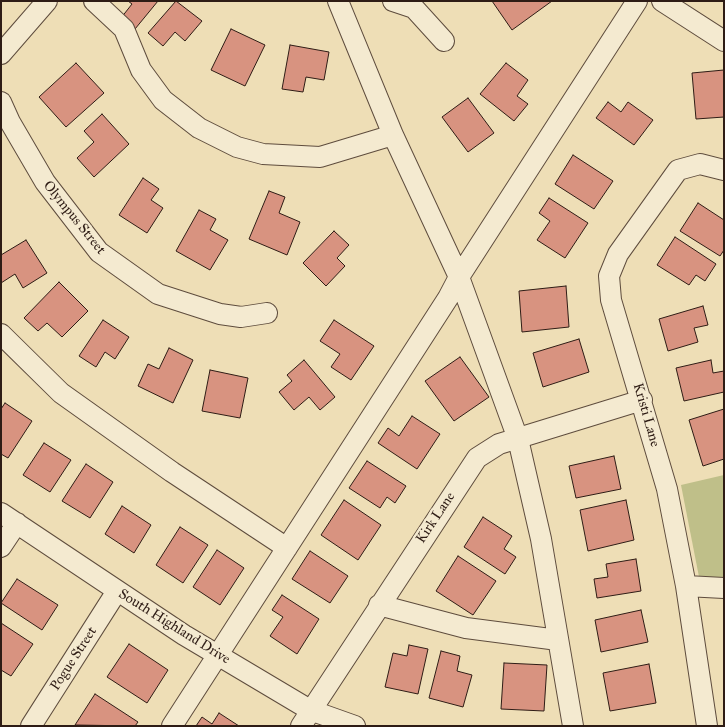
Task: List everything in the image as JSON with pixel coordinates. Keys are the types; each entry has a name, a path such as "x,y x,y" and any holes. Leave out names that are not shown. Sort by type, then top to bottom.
{"street":[{"path":"1,54 47,1"},
{"path":"94,1 124,29 141,70 163,100 199,128 237,147 263,154 320,157 393,135"},
{"path":"338,1 393,135 459,276 518,439 541,539 573,726"},
{"path":"393,1 414,8 444,41"},
{"path":"172,726 637,1"},
{"path":"662,1 724,41"},
{"name":"Olympus Street","path":"1,102 44,182 105,257 158,294 220,314 241,317 267,314"},
{"name":"Kristi Lane","path":"707,726 686,586 667,489 611,300 609,276 618,254 678,170 700,164 724,170"},
{"path":"1,334 61,393 172,472 287,548"},
{"name":"Kirk Lane","path":"306,718 477,458 498,444 642,400"},
{"path":"1,547 9,518"},
{"name":"South Highland Drive","path":"9,518 117,591 218,655 306,718 355,726"},
{"path":"686,586 724,588"},
{"name":"Pogue Street","path":"31,726 117,591"},
{"path":"379,605 466,628 558,640"}],"green space":[{"path":"724,475 724,581 700,582 681,485"}],"building":[{"path":"128,1 158,1 135,29 121,18 132,4"},
{"path":"176,1 202,21 185,41 175,32 163,46 148,33"},
{"path":"492,1 552,1 512,30"},
{"path":"231,29 265,45 245,86 211,70"},
{"path":"290,45 329,52 324,80 306,77 303,92 282,89"},
{"path":"76,63 104,93 66,127 39,97"},
{"path":"506,63 528,80 517,96 528,104 514,121 480,94"},
{"path":"724,70 724,117 696,119 692,73"},
{"path":"468,98 494,133 468,152 442,117"},
{"path":"608,102 621,112 628,102 653,120 634,145 596,118"},
{"path":"102,114 129,144 94,177 77,158 94,142 84,131"},
{"path":"573,155 613,181 594,209 555,184"},
{"path":"143,178 159,189 151,200 163,208 147,233 119,215"},
{"path":"269,191 285,197 279,213 300,222 287,255 249,239"},
{"path":"549,198 588,223 565,258 537,240 550,221 539,213"},
{"path":"698,203 724,220 724,250 720,256 680,231"},
{"path":"199,210 216,219 210,230 228,240 210,270 176,251"},
{"path":"334,231 349,245 337,258 345,266 326,286 303,263"},
{"path":"675,237 716,264 705,281 696,275 689,285 657,265"},
{"path":"26,240 47,273 23,288 15,274 1,283 1,255"},
{"path":"59,282 88,311 62,337 47,323 38,331 24,318"},
{"path":"566,286 569,327 522,332 519,291"},
{"path":"703,306 708,325 694,328 698,342 668,351 659,319"},
{"path":"103,320 129,337 115,359 105,352 96,367 79,356"},
{"path":"334,320 374,346 351,380 331,367 340,354 320,341"},
{"path":"579,339 589,372 543,387 533,353"},
{"path":"169,348 193,360 173,403 138,386 148,364 159,369"},
{"path":"460,357 489,397 454,421 425,381"},
{"path":"304,360 335,397 320,410 309,397 294,410 279,392 292,381 287,375"},
{"path":"711,360 713,373 724,371 724,392 684,401 676,368"},
{"path":"210,370 248,378 240,418 202,411"},
{"path":"5,403 32,421 8,458 1,454 1,409"},
{"path":"724,409 724,459 703,466 689,420"},
{"path":"412,416 440,434 417,469 378,443 388,428 399,436"},
{"path":"44,443 71,460 50,492 23,475"},
{"path":"614,456 621,489 576,498 569,466"},
{"path":"367,461 406,486 395,503 387,497 380,508 349,488"},
{"path":"86,464 113,482 90,518 62,501"},
{"path":"344,500 381,525 358,560 321,535"},
{"path":"626,500 634,540 588,551 580,510"},
{"path":"122,506 151,525 134,553 105,534"},
{"path":"483,517 512,536 504,549 516,557 505,574 464,547"},
{"path":"180,527 208,545 183,583 156,565"},
{"path":"217,550 244,568 220,605 193,587"},
{"path":"310,551 348,576 330,603 292,579"},
{"path":"458,556 496,581 473,615 436,591"},
{"path":"636,559 641,591 597,598 594,579 608,577 606,564"},
{"path":"17,579 58,605 42,630 1,603"},
{"path":"282,595 319,619 297,654 270,636 283,617 272,610"},
{"path":"641,610 648,642 601,652 595,620"},
{"path":"1,623 33,644 11,676 1,670"},
{"path":"129,644 168,670 147,703 107,677"},
{"path":"409,645 428,649 418,694 385,687 393,653 407,656"},
{"path":"441,651 460,656 457,671 472,675 463,707 429,698"},
{"path":"504,663 547,665 544,711 501,709"},
{"path":"649,664 656,703 610,711 603,673"},
{"path":"95,694 138,722 135,726 75,725"},
{"path":"219,713 239,726 196,726 202,717 212,724"}]}
